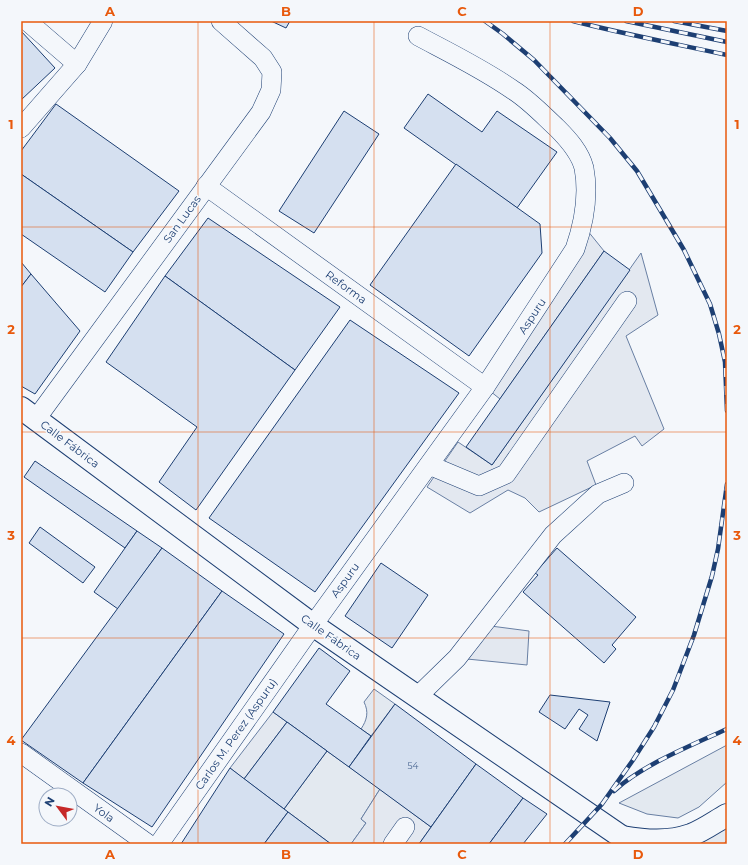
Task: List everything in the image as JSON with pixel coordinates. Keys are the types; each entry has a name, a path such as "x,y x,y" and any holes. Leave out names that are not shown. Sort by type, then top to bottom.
{"main road":[{"name":"Calle Fábrica","path":"25,414 313,625 562,795 627,842"},
{"path":"627,842 677,838 692,834 727,815"}],"street":[{"path":"27,21 77,64"},
{"path":"21,128 77,64 103,21"},
{"name":"San Lucas","path":"25,414 206,186 261,112 271,90 272,72 263,58 221,21"},
{"name":"Aspuru","path":"313,625 485,387 575,249 583,225 586,198 584,168 579,155 568,140 546,117 514,91 478,68 418,36"},
{"name":"Reforma","path":"206,186 485,387"},
{"path":"428,465 479,486 506,474 627,300"},
{"path":"418,697 457,658 553,535 598,494 624,483"},
{"name":"Carlos M. Perez (Aspuru)","path":"159,844 313,625"},
{"name":"Yola","path":"21,753 148,844"},
{"path":"393,844 405,827"}],"shaded area":[{"path":"583,225 604,251 500,399 485,387"},
{"path":"641,253 658,315 626,336 664,429 642,446 635,436 587,461 596,485 539,512 525,498 508,490 470,513 427,487 458,442 492,465"},
{"path":"483,625 529,631 527,665 457,658"},
{"path":"374,689 395,704 371,736 361,729 367,716 364,702"},
{"path":"273,712 287,722 244,779 230,768"},
{"path":"727,745 727,782 699,807 678,818 647,814 619,803"},
{"path":"327,751 380,789 361,819 366,823 351,844 331,844 284,809"},
{"path":"380,789 431,827 419,844 351,844 366,823 361,819"},
{"path":"727,825 727,840 724,844 694,844"}],"building":[{"path":"271,21 290,21 286,28"},
{"path":"21,31 55,68 21,100"},
{"path":"428,94 482,132 497,111 557,152 517,208 404,128"},
{"path":"56,104 179,191 133,252 21,174 21,151"},
{"path":"344,111 379,134 314,233 279,211"},
{"path":"456,164 540,224 542,253 469,356 370,285"},
{"path":"21,174 133,252 105,292 21,234"},
{"path":"208,218 340,307 295,370 165,276"},
{"path":"604,251 630,270 492,465 466,447"},
{"path":"21,262 31,274 21,287"},
{"path":"31,274 80,331 35,394 21,386 21,287"},
{"path":"165,276 295,370 196,510 159,482 197,427 106,362"},
{"path":"350,320 459,393 315,592 209,518"},
{"path":"35,461 137,531 125,548 24,477"},
{"path":"40,527 95,567 83,583 29,543"},
{"path":"137,531 162,548 118,609 94,592"},
{"path":"162,548 222,591 83,783 21,740"},
{"path":"557,548 636,617 612,645 616,649 604,663 523,592 538,575 535,573"},
{"path":"381,563 428,595 392,648 345,616"},
{"path":"222,591 284,634 152,827 83,783"},
{"path":"319,648 350,671 326,704 371,736 349,767 273,712"},
{"path":"550,695 610,702 597,741 579,729 588,715 579,709 565,729 539,712"},
{"path":"395,704 476,764 431,827 349,767"},
{"path":"287,722 327,751 284,809 244,779"},
{"path":"476,764 523,798 489,844 419,844"},
{"path":"230,768 288,812 264,844 181,844"},
{"path":"523,798 547,814 523,844 489,844"},
{"path":"288,812 331,844 264,844"}],"railway":[{"path":"485,21 534,60 610,138 637,171 684,250 710,304 719,334 725,362 727,411"},
{"path":"573,21 727,55"},
{"path":"626,21 727,42"},
{"path":"674,21 727,31"},
{"path":"565,844 602,804 633,760 654,727 673,690 694,635 712,576 718,549 727,484"},
{"path":"614,791 653,764 727,729"}]}
